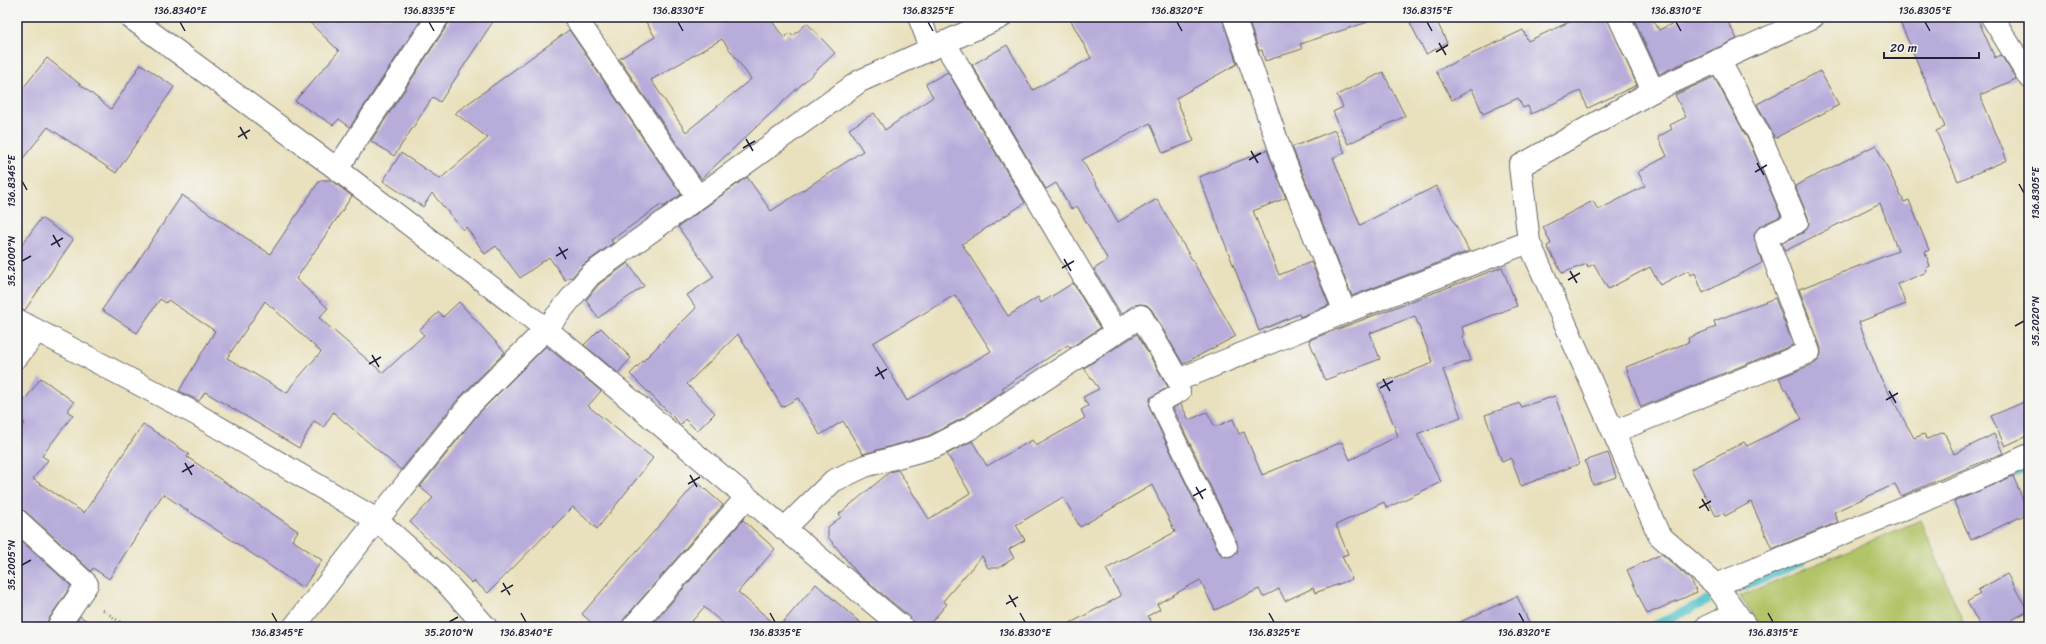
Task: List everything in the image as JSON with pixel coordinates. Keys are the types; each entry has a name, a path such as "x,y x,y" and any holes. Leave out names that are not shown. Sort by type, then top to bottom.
{"street":[{"path":"130,17 337,169 546,329 746,498 902,627"},
{"path":"337,169 438,17"},
{"path":"575,17 698,197"},
{"path":"919,17 938,45 1116,331"},
{"path":"294,627 377,520 469,406 546,329 590,275 860,81 1002,17"},
{"path":"1234,17 1282,155 1345,312"},
{"path":"1619,17 1653,91"},
{"path":"1706,627 1741,620 1716,585 1660,535 1529,242 1520,166 1653,91 1813,17"},
{"path":"1992,17 2029,77"},
{"path":"1614,432 1809,352 1766,237 1798,222 1761,138 1719,60"},
{"path":"784,529 833,481 865,466 934,447 969,429 1141,316 1178,380 1345,312 1529,242"},
{"path":"17,320 194,413 377,520 440,576 486,627"},
{"path":"17,357 37,330"},
{"path":"1716,585 1978,479 2029,455"},
{"path":"633,627 746,498"},
{"path":"17,520 87,584 58,627"}],"lane":[{"path":"1178,380 1181,392 1159,404 1228,547"}],"green space":[{"path":"1921,520 1965,627 1762,627 1740,596"}],"building":[{"path":"304,17 423,17 350,127 339,119 333,125 295,101 339,51"},
{"path":"450,17 496,17 440,102 433,97 394,156 371,141 448,24"},
{"path":"643,17 769,17 784,38 789,33 793,36 807,23 835,53 701,179 619,59 655,37","holes":["722,39 751,79 686,132 651,80"]},
{"path":"1069,17 1222,17 1237,64 1176,98 1194,141 1163,153 1150,123 1082,160 1118,222 1157,199 1236,336 1183,364 1152,310 1147,305 1134,305 1121,314 1094,269 1108,260 1077,206 1071,209 1056,183 1046,189 972,65 1007,45 1033,90 1091,58"},
{"path":"1247,17 1368,17 1368,22 1300,44 1302,49 1265,61 1262,50 1259,51"},
{"path":"1407,17 1435,17 1447,43 1426,54"},
{"path":"1580,17 1607,17 1637,85 1588,108 1580,91 1531,114 1528,106 1523,108 1518,98 1483,114 1472,89 1452,100 1436,71 1523,30 1528,41"},
{"path":"1633,17 1652,17 1659,30 1686,17 1725,17 1737,39 1659,74"},
{"path":"1898,17 1977,17 1995,58 2001,55 2016,79 1980,95 2007,160 1958,181 1936,131 1945,127"},
{"path":"569,30 681,194 664,207 662,204 611,240 613,243 583,265 571,278 570,277 565,280 549,257 520,278 496,246 485,254 466,227 463,230 432,193 423,207 383,181 401,153 440,179 488,138 455,113"},
{"path":"47,58 111,109 141,64 174,87 116,173 48,127 17,166 17,96"},
{"path":"1820,71 1839,105 1775,138 1757,104"},
{"path":"948,72 1025,203 962,244 1008,316 1038,297 1041,303 1073,283 1100,328 1070,348 1068,345 1002,388 1004,391 963,418 928,436 863,454 843,421 820,435 798,398 782,407 738,334 687,384 715,413 697,431 685,419 681,425 630,374 696,308 687,295 714,277 678,227 747,177 771,211 863,151 849,129 874,113 885,130 933,97 926,84","holes":["955,295 991,351 907,401 873,343"]},
{"path":"1383,72 1405,116 1348,144 1333,112 1343,107 1337,95"},
{"path":"1714,77 1750,143 1781,216 1760,226 1754,235 1762,263 1703,293 1695,273 1691,275 1689,270 1660,285 1650,267 1608,289 1594,264 1588,267 1587,264 1562,273 1547,246 1551,244 1543,227 1593,201 1598,210 1645,186 1638,172 1667,156 1658,137 1672,129 1670,125 1686,117 1675,95"},
{"path":"1335,130 1345,153 1333,158 1360,225 1436,186 1469,251 1352,296 1292,147"},
{"path":"1876,145 1904,202 1909,200 1929,250 1925,252 1930,266 1926,268 1927,272 1898,284 1906,304 1859,322 1879,375 1914,438 1924,434 1927,439 1944,432 1954,454 1994,434 2003,453 1901,496 1895,484 1834,512 1838,522 1772,549 1751,502 1725,516 1723,513 1716,516 1691,469 1744,442 1747,446 1802,419 1779,378 1814,364 1819,360 1821,354 1821,348 1799,289 1898,251 1880,203 1785,251 1782,243 1803,233 1809,224 1808,217 1795,186"},
{"path":"1267,150 1286,198 1253,211 1279,275 1311,262 1329,305 1300,317 1299,314 1259,331 1199,177"},
{"path":"320,180 330,180 352,196 296,279 328,308 319,318 383,373 424,335 419,330 439,312 443,317 459,302 505,352 459,398 401,470 333,412 324,427 314,421 299,448 205,392 199,401 179,391 215,331 168,300 166,303 160,299 137,333 102,310 128,272 130,273 182,195 270,254","holes":["265,301 321,352 292,385 287,393 227,358"]},
{"path":"41,218 73,240 25,310 17,308 17,252"},
{"path":"628,263 644,286 598,318 586,300 599,284"},
{"path":"1502,267 1517,306 1462,327 1464,335 1462,336 1471,360 1443,370 1461,417 1417,434 1441,482 1387,508 1384,502 1336,525 1348,554 1342,556 1352,579 1315,593 1313,588 1285,601 1279,589 1263,597 1259,589 1215,610 1200,580 1157,604 1160,609 1148,616 1154,627 1063,627 1121,596 1106,569 1175,532 1152,485 1080,527 1063,497 1016,525 1025,540 1009,549 1014,558 998,568 988,568 982,556 943,601 947,604 927,627 914,627 910,617 858,574 828,537 828,527 841,517 839,514 890,472 898,470 929,519 970,493 947,454 972,441 987,466 1032,440 1036,446 1085,418 1081,410 1088,406 1083,397 1099,389 1084,368 1137,334 1168,387 1150,398 1150,409 1219,552 1222,556 1232,557 1237,553 1237,542 1173,408 1181,404 1189,420 1207,412 1215,427 1233,419 1239,434 1244,432 1262,475 1342,442 1350,460 1398,436 1378,384 1433,363 1415,316 1370,333 1380,359 1325,380 1309,340"},
{"path":"1775,298 1793,345 1641,407 1626,367 1689,342 1688,338 1716,327 1714,321"},
{"path":"601,328 631,358 618,373 584,345"},
{"path":"546,346 601,391 588,406 653,458 597,529 573,507 488,593 474,581 472,583 410,522 433,498 420,487 478,414"},
{"path":"41,378 74,402 67,411 73,415 42,456 48,460 33,479 84,513 143,424 189,454 187,457 298,531 292,540 322,560 303,588 163,494 109,579 93,568 91,571 25,511 17,508 17,433 25,423 17,418 17,410"},
{"path":"1555,396 1579,464 1521,486 1511,458 1502,462 1485,415 1520,403 1521,407"},
{"path":"2029,400 2029,435 2005,446 1991,416"},
{"path":"1608,453 1616,477 1593,485 1585,461"},
{"path":"2013,476 2029,513 1971,540 1954,502"},
{"path":"697,482 723,505 624,619 621,627 596,627 582,614"},
{"path":"743,520 775,549 738,592 778,627 727,627 704,607 687,627 650,627"},
{"path":"17,537 71,586 48,620 46,627 17,627"},
{"path":"1662,554 1691,580 1697,592 1647,614 1627,570"},
{"path":"2007,574 2028,611 1999,627 1981,627 1967,602 1980,594 1978,590"},
{"path":"816,584 865,627 779,627"},
{"path":"1517,596 1531,627 1449,627 1500,604"},
{"path":"80,616 95,627 73,627"}],"waterway":[{"path":"2013,474 2029,467"},
{"path":"1734,590 1801,562"},
{"path":"1651,627 1707,601"}]}
